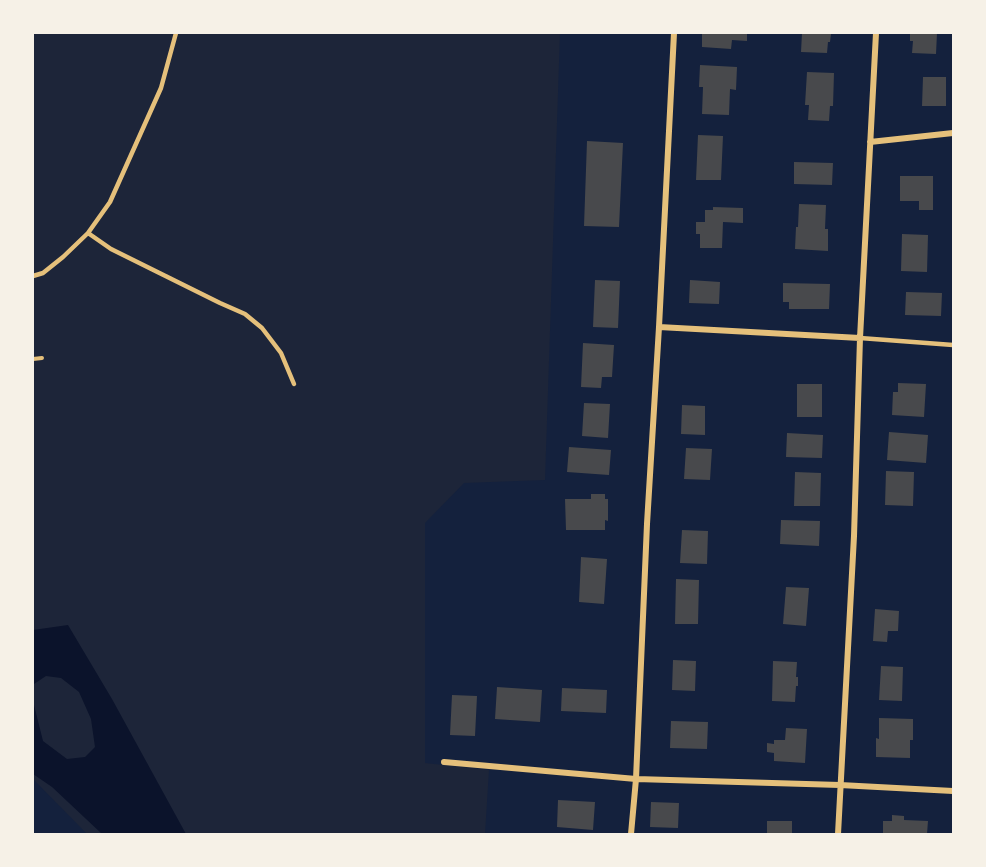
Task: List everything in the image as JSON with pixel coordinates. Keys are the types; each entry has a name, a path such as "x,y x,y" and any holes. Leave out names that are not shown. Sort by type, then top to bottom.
{"street":[{"path":"632,834 674,33"},
{"path":"838,834 854,536 860,338 876,33"},
{"path":"870,142 953,133"},
{"path":"659,327 860,338"},
{"path":"444,762 636,779 953,791"}],"lane":[{"path":"33,276 50,268 88,233 110,202 161,88 176,33"},
{"path":"88,233 111,249 245,314 262,327 281,353 294,384"},
{"path":"860,338 953,345"}],"path":[{"path":"33,359 42,358"}],"shaded area":[{"path":"33,33 560,33 545,480 464,483 425,523 425,763 489,770 485,834 87,834 33,779"},
{"path":"68,625 112,699 186,834 102,834 52,787 33,774 33,630","holes":["46,676 61,678 79,692 91,719 95,747 85,757 67,759 43,741 34,705 34,684"]}],"building":[{"path":"702,33 747,33 747,41 732,40 731,49 702,47"},
{"path":"802,33 831,34 827,53 801,52"},
{"path":"910,33 937,33 936,54 912,53 913,41 910,41"},
{"path":"700,65 737,67 736,90 730,89 729,115 702,114 703,87 699,87"},
{"path":"807,72 834,73 833,106 830,106 829,121 808,120 809,105 805,105"},
{"path":"923,77 946,77 946,106 922,106"},
{"path":"698,135 723,136 721,180 696,180"},
{"path":"587,141 623,143 619,227 584,226"},
{"path":"794,162 833,163 832,185 794,184"},
{"path":"900,176 933,176 933,210 919,210 919,201 900,201"},
{"path":"799,204 826,205 825,229 828,229 828,251 795,249"},
{"path":"713,207 743,208 743,223 723,222 722,248 700,248 700,234 696,234 696,222 705,222 705,210 713,210"},
{"path":"902,234 928,235 927,272 901,271"},
{"path":"595,280 620,281 618,328 593,327"},
{"path":"690,280 720,282 719,304 689,303"},
{"path":"783,283 830,284 829,309 789,309 789,302 783,302"},
{"path":"906,292 942,293 941,316 905,315"},
{"path":"583,343 614,345 612,377 602,377 601,388 581,387"},
{"path":"898,383 926,384 924,417 892,415 893,392 898,392"},
{"path":"797,384 822,384 822,417 797,417"},
{"path":"584,403 610,404 608,438 582,436"},
{"path":"682,405 705,406 705,435 681,434"},
{"path":"889,432 928,435 926,463 887,460"},
{"path":"787,433 823,435 822,458 786,457"},
{"path":"569,447 611,450 609,475 567,472"},
{"path":"686,448 712,449 710,480 684,479"},
{"path":"886,471 914,472 913,506 885,505"},
{"path":"795,472 821,473 820,506 794,506"},
{"path":"591,494 605,494 605,499 608,499 608,521 605,520 605,530 566,530 565,499 591,499"},
{"path":"781,520 820,521 819,546 780,544"},
{"path":"682,530 708,531 707,564 680,563"},
{"path":"581,557 607,559 604,604 579,602"},
{"path":"676,579 699,580 698,624 675,624"},
{"path":"786,587 809,588 806,626 783,624"},
{"path":"875,609 899,611 898,631 888,631 887,642 873,641"},
{"path":"673,660 696,661 695,691 672,690"},
{"path":"773,661 797,662 798,686 796,686 795,702 772,701"},
{"path":"881,666 903,667 902,701 879,700"},
{"path":"497,687 542,690 540,722 495,719"},
{"path":"562,688 607,690 606,713 561,711"},
{"path":"452,695 477,696 475,736 450,735"},
{"path":"879,718 913,719 910,758 876,757"},
{"path":"671,721 708,722 707,749 670,748"},
{"path":"786,728 807,729 805,763 774,761 774,753 767,752 767,743 774,744 774,740 785,740"},
{"path":"558,800 595,802 593,830 557,827"},
{"path":"651,802 679,803 678,828 650,827"},
{"path":"892,815 904,816 904,820 928,821 927,834 883,834 883,821 892,821"},
{"path":"767,821 792,821 792,834 767,834"}]}
